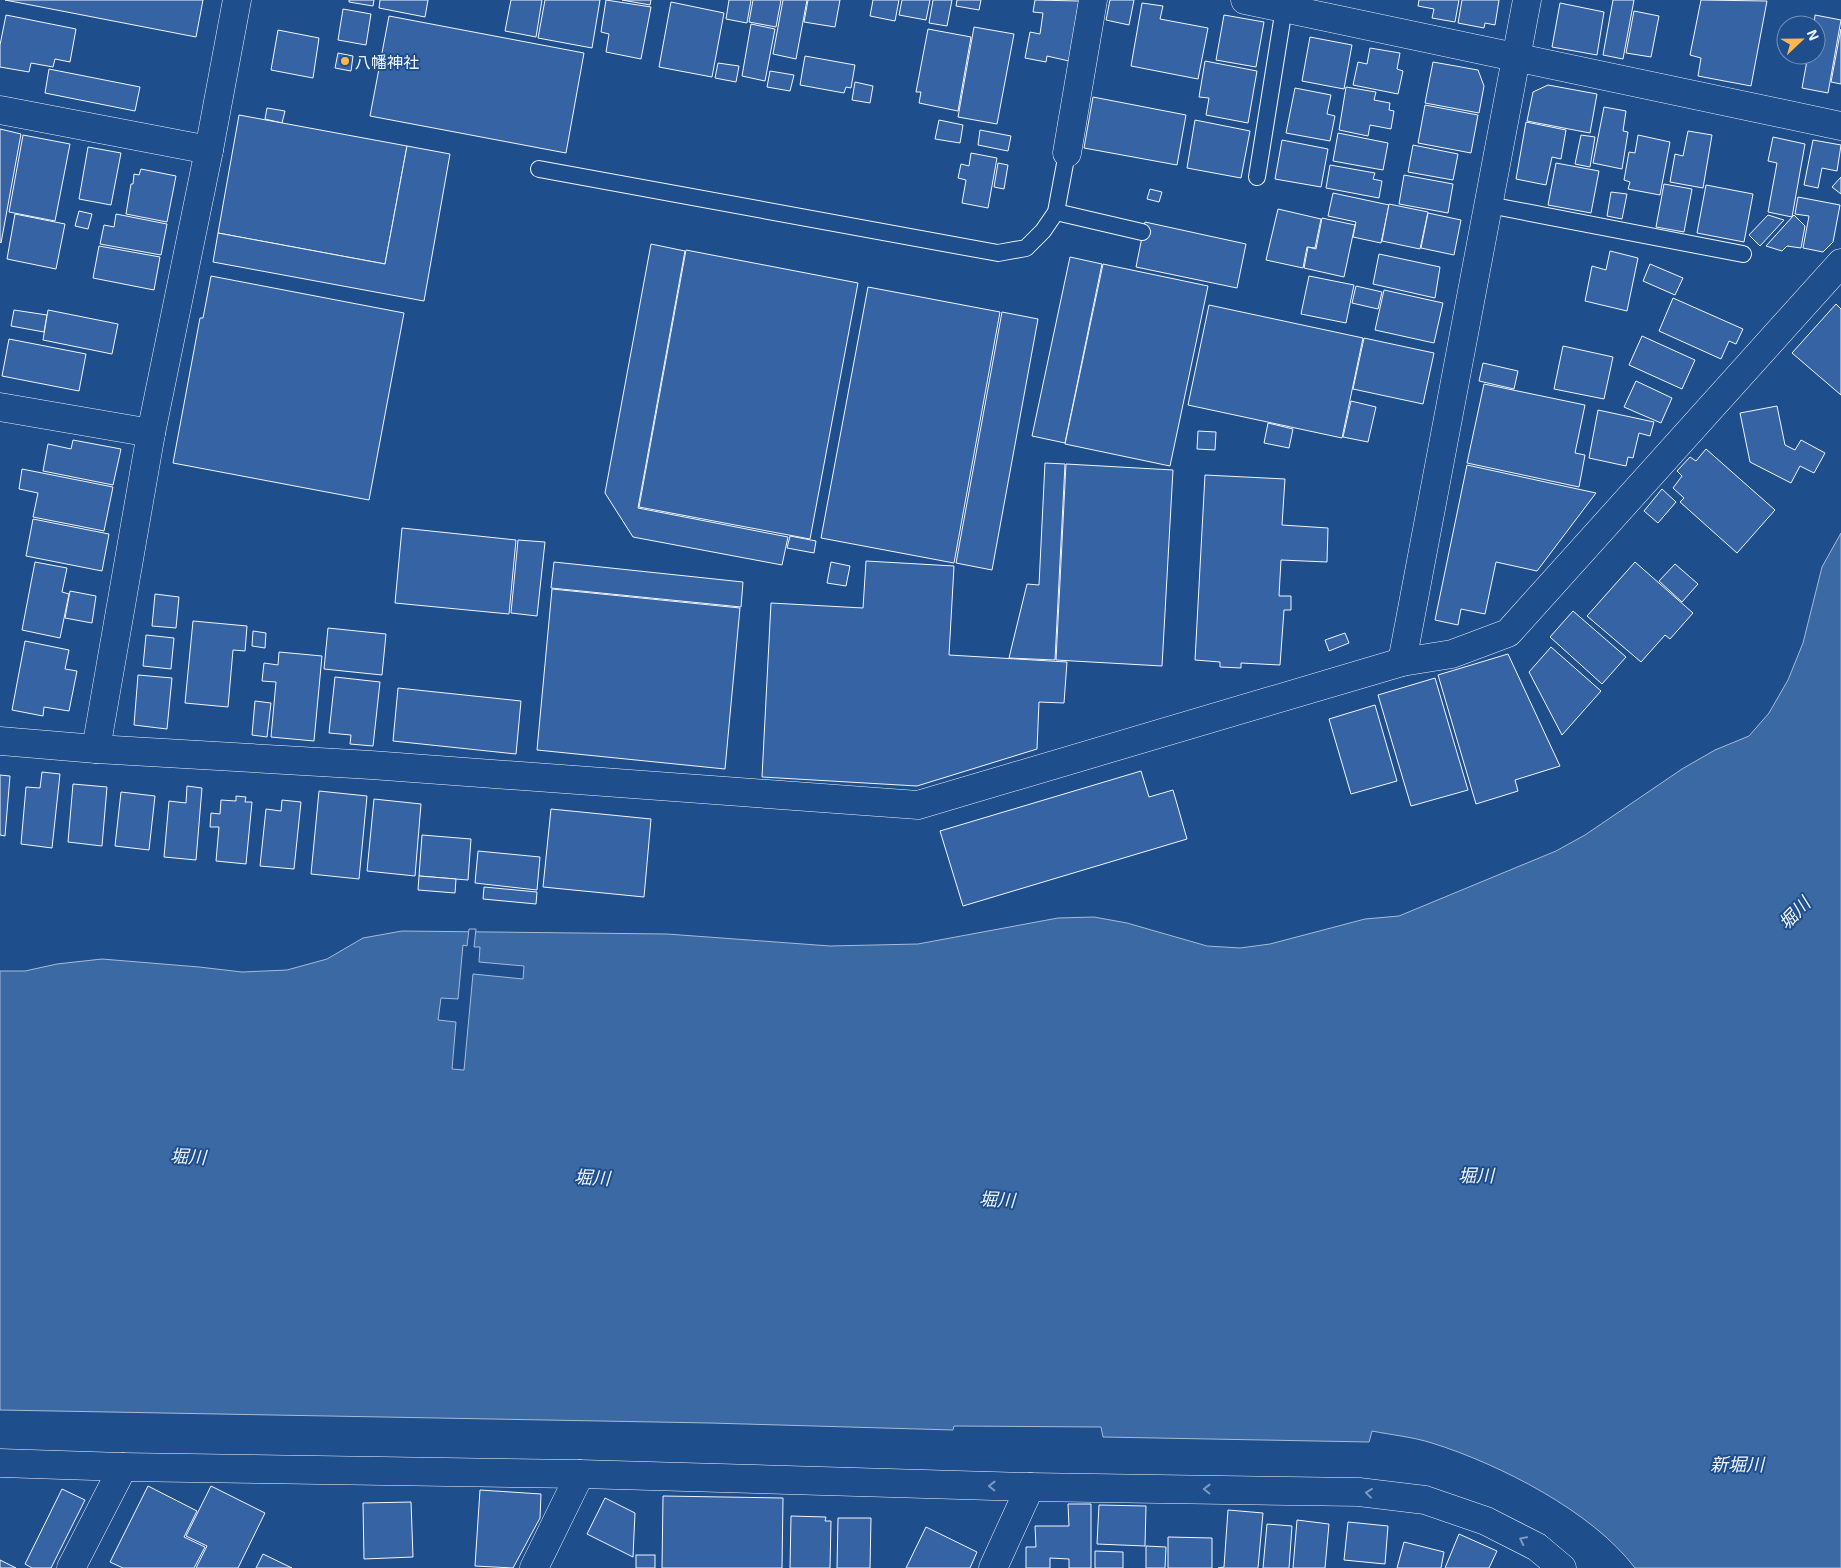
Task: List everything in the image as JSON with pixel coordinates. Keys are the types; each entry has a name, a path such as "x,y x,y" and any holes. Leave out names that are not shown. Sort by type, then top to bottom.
{"street":[{"path":"96,749 151,434 209,150 236,0"},
{"path":"1067,153 1093,0"},
{"path":"1245,0 1841,126"},
{"path":"1402,662 1528,0"},
{"path":"0,110 209,150"},
{"path":"0,741 96,749 371,765 918,805 1402,662 1452,654 1508,633 1841,263"},
{"path":"0,407 151,434"},
{"path":"0,1463 123,1467 580,1474 1030,1487 1359,1492 1425,1500 1486,1521 1537,1547 1562,1568"},
{"path":"71,1568 123,1467"},
{"path":"534,1568 580,1474"},
{"path":"993,1568 1030,1487"}],"lane":[{"path":"1256,177 1284,8"},
{"path":"539,169 998,253 1026,248 1043,232 1056,212 1067,153"},
{"path":"1489,205 1743,254"},
{"path":"1056,212 1142,232"}],"water":[{"name":"堀川","path":"1841,533 1841,1568 1635,1568 1617,1547 1595,1527 1570,1509 1514,1477 1486,1463 1432,1443 1372,1431 1369,1442 1103,1437 1101,1427 954,1426 953,1430 710,1423 0,1410 0,971 25,971 57,964 102,959 242,972 287,970 327,959 363,938 402,931 667,934 830,946 918,944 1058,918 1094,917 1127,923 1207,946 1240,948 1270,944 1365,919 1399,916 1556,851 1585,835 1682,769 1715,750 1749,736 1769,713 1788,680 1803,643 1822,567"}],"pier":[{"path":"469,929 476,929 474,947 480,947 479,962 524,966 523,979 473,974 464,1070 452,1069 456,1022 438,1020 441,998 458,999 463,945 467,946"}],"building":[{"path":"5,0 203,0 196,37"},
{"path":"349,0 374,0 373,6 349,2"},
{"path":"380,0 428,0 425,17 379,8"},
{"path":"511,0 542,0 536,37 505,31"},
{"path":"545,0 600,0 592,48 538,38"},
{"path":"606,0 651,7 641,59 606,52 609,34 601,32"},
{"path":"622,0 651,0 650,5"},
{"path":"729,0 751,0 747,23 726,19"},
{"path":"753,0 781,0 776,27 749,22"},
{"path":"783,0 807,0 796,59 773,54"},
{"path":"808,0 840,0 835,27 804,22"},
{"path":"873,0 899,0 895,21 870,16"},
{"path":"902,0 930,0 926,20 899,15"},
{"path":"933,0 952,0 947,26 929,23"},
{"path":"957,0 981,0 979,10 956,6"},
{"path":"1035,0 1079,1 1069,61 1047,56 1046,62 1025,58 1030,32 1040,34 1043,13 1033,12"},
{"path":"1110,0 1134,0 1129,25 1106,20"},
{"path":"1419,0 1459,0 1455,22 1432,18 1434,9 1418,6"},
{"path":"1462,0 1499,0 1495,25 1485,23 1484,28 1458,23"},
{"path":"1613,0 1634,0 1623,59 1603,55"},
{"path":"1701,0 1767,1 1751,86 1698,76 1701,58 1690,55"},
{"path":"671,2 724,13 712,77 659,67"},
{"path":"1142,3 1163,6 1160,19 1208,28 1198,79 1131,66"},
{"path":"1560,3 1604,12 1597,55 1552,47"},
{"path":"343,9 371,14 366,45 338,40"},
{"path":"1634,11 1659,16 1651,57 1626,53"},
{"path":"6,15 76,29 70,62 55,59 53,67 31,63 29,72 0,67 0,45"},
{"path":"1224,15 1264,22 1256,67 1216,60"},
{"path":"389,16 584,53 566,153 370,116"},
{"path":"1826,17 1841,20 1828,93 1802,88 1806,65 1826,65"},
{"path":"751,24 775,29 765,81 742,76"},
{"path":"974,27 1014,34 997,124 958,117"},
{"path":"928,29 971,37 958,111 919,103 921,92 916,92"},
{"path":"1841,29 1841,84 1831,82"},
{"path":"278,30 319,38 313,78 271,70"},
{"path":"1310,37 1352,45 1344,89 1302,81"},
{"path":"1370,48 1400,53 1397,69 1403,71 1398,94 1353,85 1358,62 1367,64"},
{"path":"338,53 353,56 351,71 335,68"},
{"path":"805,56 855,65 851,88 846,87 844,93 800,85"},
{"path":"1205,61 1257,71 1248,123 1206,115 1209,98 1199,97"},
{"path":"1433,62 1478,70 1484,86 1479,113 1425,103"},
{"path":"718,63 739,66 736,82 715,78"},
{"path":"49,69 140,87 135,111 45,93"},
{"path":"770,71 794,75 790,91 767,87"},
{"path":"855,82 873,86 870,103 852,100"},
{"path":"1548,85 1597,94 1590,133 1527,121 1533,92"},
{"path":"1346,87 1376,92 1374,100 1390,103 1389,110 1394,111 1391,129 1370,125 1368,136 1339,130"},
{"path":"1295,88 1331,95 1327,114 1335,116 1330,141 1286,133"},
{"path":"1093,97 1186,115 1177,165 1084,148"},
{"path":"1425,105 1478,115 1471,153 1418,143"},
{"path":"1604,107 1626,111 1623,131 1628,132 1622,169 1593,163"},
{"path":"267,108 285,111 282,123 265,119"},
{"path":"239,115 407,146 385,264 218,233"},
{"path":"939,120 963,125 960,143 935,139"},
{"path":"1195,120 1250,131 1241,178 1187,168"},
{"path":"1526,122 1566,130 1561,159 1552,157 1546,185 1516,179"},
{"path":"0,129 21,134 1,243 0,242"},
{"path":"980,130 1011,136 1008,151 978,145"},
{"path":"1688,131 1712,135 1703,188 1670,182 1675,154 1683,156"},
{"path":"1338,133 1388,143 1383,170 1333,161"},
{"path":"23,135 70,144 55,221 9,212"},
{"path":"1581,135 1595,137 1590,167 1575,164"},
{"path":"1638,135 1670,142 1660,195 1628,189 1630,182 1624,180 1629,152 1635,153"},
{"path":"1773,137 1805,144 1792,217 1768,212 1777,163 1768,161"},
{"path":"1282,140 1328,149 1321,187 1275,179"},
{"path":"1813,140 1841,145 1837,171 1822,168 1818,188 1804,185"},
{"path":"1413,145 1458,154 1453,180 1408,172"},
{"path":"407,146 450,154 424,301 213,262 218,233 385,264"},
{"path":"88,147 121,153 111,205 79,199"},
{"path":"971,153 997,158 988,208 962,203 966,180 958,178 961,164 969,166"},
{"path":"998,163 1008,165 1004,189 994,187"},
{"path":"1556,163 1599,171 1591,213 1548,205"},
{"path":"1330,165 1375,173 1373,179 1382,181 1379,198 1326,188"},
{"path":"141,169 176,176 167,222 126,214 134,174 139,175"},
{"path":"1404,175 1453,184 1448,213 1399,204"},
{"path":"1841,177 1841,194 1832,187"},
{"path":"1664,184 1692,189 1684,232 1656,227"},
{"path":"1706,185 1753,194 1744,242 1697,233"},
{"path":"1150,189 1162,192 1159,202 1147,199"},
{"path":"1611,192 1627,194 1622,219 1607,216"},
{"path":"1333,193 1389,205 1381,243 1353,237 1356,222 1328,216"},
{"path":"1798,197 1840,205 1833,242 1823,252 1803,248 1809,216 1795,214"},
{"path":"1389,204 1428,212 1420,249 1382,241"},
{"path":"1278,209 1321,219 1315,248 1307,247 1303,268 1266,260"},
{"path":"79,211 92,214 88,229 75,226"},
{"path":"1428,213 1461,220 1454,255 1421,248"},
{"path":"15,214 65,224 56,269 7,259"},
{"path":"116,214 167,224 161,255 100,244 104,225 114,227"},
{"path":"1768,215 1784,220 1760,246 1749,235"},
{"path":"1794,215 1805,226 1801,248 1787,246 1782,251 1766,246"},
{"path":"1322,218 1355,225 1344,277 1304,268 1308,247 1316,249"},
{"path":"1145,222 1246,244 1237,288 1136,267"},
{"path":"651,244 685,251 638,508 788,537 782,565 633,537 605,493"},
{"path":"99,246 160,257 154,290 93,278"},
{"path":"686,250 858,283 810,539 639,507"},
{"path":"1610,251 1638,258 1627,311 1585,301 1592,266 1606,270"},
{"path":"1379,254 1440,267 1435,298 1373,284"},
{"path":"1070,257 1102,264 1065,443 1032,436"},
{"path":"1103,264 1208,286 1170,466 1065,444"},
{"path":"1650,264 1683,278 1675,295 1643,281"},
{"path":"211,276 404,313 369,500 173,463 200,318 203,318"},
{"path":"1309,276 1354,285 1346,323 1301,314"},
{"path":"1356,286 1382,292 1378,309 1352,303"},
{"path":"868,287 1000,312 954,563 821,538"},
{"path":"1384,290 1443,303 1434,343 1375,330"},
{"path":"1673,298 1743,329 1736,344 1729,341 1721,359 1659,331"},
{"path":"1836,304 1841,309 1841,395 1792,353"},
{"path":"1209,305 1363,338 1342,438 1188,405"},
{"path":"14,310 47,315 44,332 11,326"},
{"path":"48,310 118,324 112,354 43,340"},
{"path":"1002,312 1038,319 992,570 956,563"},
{"path":"1642,336 1695,360 1682,389 1629,365"},
{"path":"1364,338 1434,353 1423,404 1353,389"},
{"path":"9,339 86,354 79,391 2,376"},
{"path":"1563,346 1613,357 1604,399 1554,389"},
{"path":"1483,363 1518,371 1514,389 1479,381"},
{"path":"1636,381 1672,398 1661,423 1624,407"},
{"path":"1484,384 1585,405 1575,453 1585,455 1579,487 1467,463"},
{"path":"1351,401 1376,407 1368,442 1343,437"},
{"path":"1777,406 1785,445 1795,450 1801,440 1825,453 1814,473 1800,466 1791,483 1750,462 1740,413"},
{"path":"1598,410 1654,422 1650,436 1639,433 1633,458 1628,457 1626,466 1589,458"},
{"path":"1268,423 1293,429 1289,448 1264,443"},
{"path":"1198,431 1216,432 1215,450 1197,449"},
{"path":"73,440 121,449 113,485 43,471 48,444 71,449"},
{"path":"1706,449 1775,510 1737,553 1680,502 1684,498 1673,488 1682,476 1677,471 1690,457 1696,461"},
{"path":"1045,463 1065,464 1055,660 1009,658 1027,584 1039,585"},
{"path":"1066,464 1173,470 1162,666 1056,660"},
{"path":"1467,465 1596,493 1537,571 1496,562 1485,614 1461,609 1458,625 1435,620"},
{"path":"22,469 113,487 104,531 33,517 38,493 19,489"},
{"path":"1205,475 1285,479 1282,525 1328,528 1327,562 1281,560 1279,596 1291,596 1291,610 1284,610 1280,665 1241,663 1241,668 1220,667 1220,662 1195,660"},
{"path":"1662,489 1676,502 1658,523 1644,511"},
{"path":"33,519 109,534 102,571 26,556"},
{"path":"402,528 516,540 509,614 395,603"},
{"path":"790,536 816,541 814,553 787,548"},
{"path":"518,540 545,542 537,616 511,613"},
{"path":"866,561 954,566 949,655 1067,662 1064,703 1039,702 1037,749 917,786 762,777 771,603 863,608"},
{"path":"35,562 67,568 62,592 69,594 60,638 22,630"},
{"path":"554,562 743,582 741,607 551,588"},
{"path":"831,562 850,566 846,586 827,583"},
{"path":"1635,562 1693,613 1670,639 1665,635 1641,662 1587,616"},
{"path":"1675,564 1698,584 1682,602 1659,581"},
{"path":"552,589 740,608 725,769 537,750"},
{"path":"70,591 96,596 92,623 65,618"},
{"path":"155,594 179,597 176,628 152,626"},
{"path":"1573,611 1626,657 1602,684 1550,637"},
{"path":"193,621 247,626 245,651 233,650 228,707 185,703"},
{"path":"328,628 386,634 382,675 324,669"},
{"path":"253,631 266,633 265,648 252,646"},
{"path":"1345,633 1349,643 1329,651 1325,640"},
{"path":"146,635 174,638 171,669 143,666"},
{"path":"25,641 69,650 65,669 77,671 69,711 44,707 43,716 12,710"},
{"path":"1551,647 1601,691 1562,735 1529,672"},
{"path":"279,652 322,656 314,741 271,737 276,682 262,681 264,663 278,665"},
{"path":"1508,654 1560,766 1515,780 1518,791 1476,804 1438,675"},
{"path":"138,675 172,678 167,729 134,725"},
{"path":"335,677 380,682 373,746 350,744 351,735 329,733"},
{"path":"1435,678 1468,790 1411,806 1378,695"},
{"path":"398,688 521,701 516,754 393,741"},
{"path":"255,701 271,703 267,737 252,735"},
{"path":"1375,705 1397,781 1351,794 1329,719"},
{"path":"1141,771 1149,797 1173,790 1187,839 963,906 940,831"},
{"path":"42,772 60,774 52,848 21,844 26,787 40,788"},
{"path":"0,775 10,776 5,836 0,835"},
{"path":"73,784 107,787 102,846 68,842"},
{"path":"187,786 202,788 196,860 164,857 169,801 186,803"},
{"path":"319,791 367,796 359,879 311,874"},
{"path":"121,792 155,796 149,850 115,846"},
{"path":"236,796 246,797 245,802 252,802 246,864 216,861 219,827 210,827 211,813 220,814 221,800 236,801"},
{"path":"374,799 421,804 415,876 367,871"},
{"path":"282,800 301,802 294,869 260,866 266,809 281,811"},
{"path":"551,809 651,819 644,897 543,887"},
{"path":"422,835 471,839 468,880 419,876"},
{"path":"478,851 540,857 537,890 475,883"},
{"path":"419,876 456,879 455,893 418,890"},
{"path":"484,887 537,892 536,904 483,899"},
{"path":"148,1486 197,1511 184,1537 205,1547 194,1568 123,1568 110,1562"},
{"path":"211,1486 265,1513 238,1568 196,1568 207,1546 186,1536"},
{"path":"62,1489 85,1500 51,1568 32,1568 25,1564"},
{"path":"480,1490 541,1494 540,1518 513,1568 475,1566"},
{"path":"663,1496 783,1498 782,1568 662,1568"},
{"path":"605,1498 635,1513 633,1557 587,1534"},
{"path":"411,1502 413,1557 364,1559 363,1503"},
{"path":"1068,1504 1091,1504 1091,1568 1069,1568 1069,1559 1050,1558 1050,1568 1026,1568 1026,1547 1036,1547 1035,1526 1069,1526"},
{"path":"1099,1505 1146,1506 1145,1546 1097,1544"},
{"path":"1228,1510 1263,1513 1258,1568 1218,1568 1224,1567"},
{"path":"791,1516 826,1517 825,1521 831,1521 830,1568 790,1568"},
{"path":"838,1518 871,1518 870,1568 837,1568"},
{"path":"1297,1520 1329,1524 1325,1568 1293,1568"},
{"path":"1348,1522 1388,1526 1385,1564 1344,1560"},
{"path":"1267,1524 1292,1526 1289,1568 1263,1568"},
{"path":"926,1527 977,1552 970,1568 906,1568"},
{"path":"1459,1534 1497,1551 1489,1568 1445,1568"},
{"path":"1168,1537 1212,1538 1212,1568 1168,1568"},
{"path":"1404,1542 1444,1552 1441,1568 1397,1568"},
{"path":"1146,1546 1166,1547 1165,1568 1146,1568"},
{"path":"1095,1551 1123,1552 1123,1568 1095,1568"},
{"path":"263,1554 292,1568 256,1568"},
{"path":"636,1555 655,1555 655,1568 636,1568"},
{"path":"0,1560 16,1568 0,1568"}],"place":[{"name":"八幡神社","path":"345,61"}],"water label":[{"name":"新堀川","path":"1737,1464"}]}
